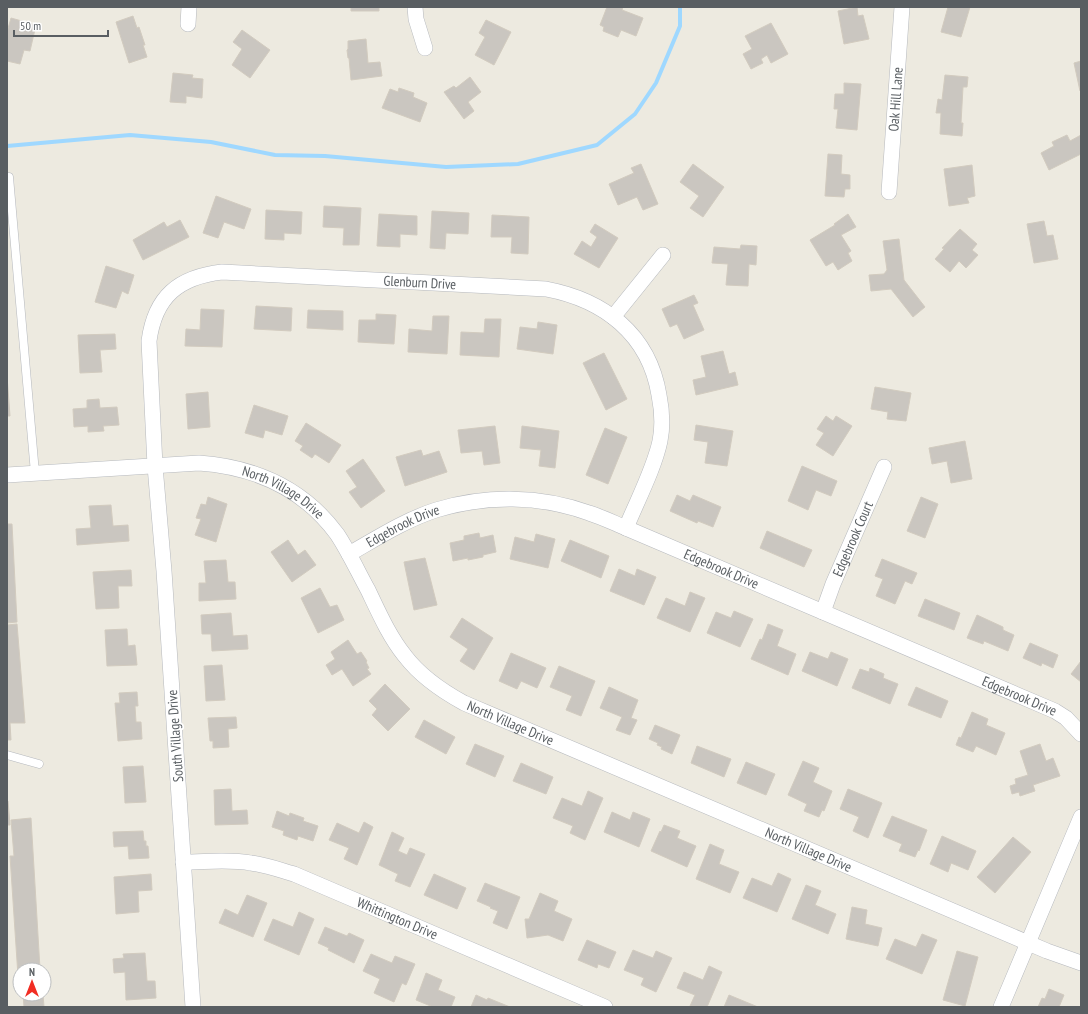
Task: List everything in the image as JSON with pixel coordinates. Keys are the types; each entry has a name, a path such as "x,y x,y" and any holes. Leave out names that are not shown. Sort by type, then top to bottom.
{"street":[{"path":"188,24 189,7"},
{"path":"415,7 416,19 425,48"},
{"name":"Oak Hill Lane","path":"890,192 902,7"},
{"path":"614,317 663,255"},
{"name":"Glenburn Drive","path":"155,466 149,341 151,328 155,315 161,304 169,294 186,282 204,274 222,272 546,289 564,292 581,298 614,317 634,338 644,352 658,385 662,423 660,440 656,456 626,528"},
{"name":"North Village Drive","path":"7,475 199,463 239,469 278,483 299,496 319,514 337,534 394,641 419,672 440,690 464,703 1028,943 1081,963"},
{"name":"South Village Drive","path":"155,466 164,571 193,1007"},
{"name":"Edgebrook Court","path":"823,612 833,584 884,467"},
{"name":"Edgebrook Drive","path":"349,554 406,523 435,510 466,502 490,499 519,499 543,501 566,506 590,513 626,528 1055,711 1066,718 1081,734"},
{"path":"1001,1007 1081,818"},
{"name":"Whittington Drive","path":"183,862 229,861 251,863 273,867 294,874 605,1007"}],"lane":[{"path":"7,177 9,177 35,473"},
{"path":"7,756 39,764"}],"building":[{"path":"351,7 379,7 379,11 351,11"},
{"path":"607,7 623,7 622,10 643,18 636,36 621,30 618,37 603,31 604,27 600,25"},
{"path":"857,7 858,16 863,15 869,39 844,44 838,11"},
{"path":"948,7 970,7 961,37 941,32"},
{"path":"133,16 137,28 139,27 147,57 129,63 116,22"},
{"path":"11,18 36,25 30,51 24,50 20,64 7,61 7,32"},
{"path":"486,20 511,32 494,65 475,55 485,37 479,33"},
{"path":"771,23 788,54 771,63 767,55 761,59 763,63 751,69 743,54 752,49 745,36"},
{"path":"242,30 270,50 250,78 232,65 242,49 233,42"},
{"path":"366,39 368,63 380,62 382,76 351,80 347,50 348,41"},
{"path":"1081,61 1081,91 1080,91 1074,63"},
{"path":"173,73 193,75 192,78 203,79 202,98 186,96 186,103 170,102"},
{"path":"945,75 968,77 967,87 963,87 961,123 963,123 962,136 940,134 941,113 936,113 938,99 942,100"},
{"path":"470,77 481,92 468,102 474,111 464,119 444,92 454,86 456,88"},
{"path":"844,83 861,84 857,130 836,128 838,109 834,109 835,94 844,94"},
{"path":"399,88 414,93 413,97 427,103 420,122 382,108 390,89 398,92"},
{"path":"1067,135 1070,141 1081,135 1081,154 1049,170 1041,153 1054,146 1052,142"},
{"path":"828,154 842,155 841,174 850,175 850,189 845,189 844,197 825,196"},
{"path":"641,164 658,204 643,210 637,197 618,205 609,184 634,173 631,168"},
{"path":"693,164 724,187 703,217 690,208 699,196 680,182"},
{"path":"972,165 975,196 967,198 969,203 949,206 944,169"},
{"path":"216,196 251,209 244,229 224,222 218,238 203,233"},
{"path":"324,206 361,208 359,245 343,245 344,228 323,227"},
{"path":"266,210 302,212 301,234 284,233 284,240 265,239"},
{"path":"432,211 469,213 468,234 446,233 445,249 430,248"},
{"path":"379,214 417,216 417,235 400,234 400,247 377,246"},
{"path":"848,214 856,227 841,235 851,251 848,253 852,261 838,270 833,262 826,266 810,240 835,225 834,224"},
{"path":"492,215 529,217 528,254 511,253 512,237 491,237"},
{"path":"180,220 189,237 143,260 133,240 164,222 167,227"},
{"path":"1044,221 1047,236 1053,235 1058,259 1034,263 1027,224"},
{"path":"595,224 618,238 599,268 574,254 582,241 591,247 597,237 590,232"},
{"path":"960,229 977,244 972,250 978,255 966,268 959,261 950,272 935,259 944,249 942,248"},
{"path":"899,239 904,280 925,307 913,317 891,289 871,291 869,275 884,274 887,270 883,241"},
{"path":"741,245 757,246 756,265 749,264 748,286 726,285 728,264 712,263 714,247 740,249"},
{"path":"106,266 134,275 128,294 122,291 116,308 95,302"},
{"path":"694,295 698,303 693,305 704,330 684,339 677,324 670,327 662,309"},
{"path":"256,306 292,308 291,331 254,329"},
{"path":"201,309 224,310 222,347 185,346 186,329 200,330"},
{"path":"308,310 343,311 343,330 307,328"},
{"path":"376,314 396,315 394,344 358,342 359,320 376,320"},
{"path":"433,316 449,316 447,354 408,352 409,329 432,331"},
{"path":"485,319 501,319 499,357 460,355 461,332 484,333"},
{"path":"538,322 557,325 553,354 517,349 520,327 537,329"},
{"path":"115,334 116,349 100,350 102,372 80,373 78,335"},
{"path":"723,351 729,374 735,372 738,385 696,395 693,380 706,377 701,356"},
{"path":"604,353 627,399 606,410 583,363"},
{"path":"7,376 10,416 7,416"},
{"path":"875,387 911,393 906,421 887,419 888,412 871,409"},
{"path":"208,392 210,427 188,429 186,394"},
{"path":"99,399 100,408 117,407 119,425 103,426 104,431 88,432 88,426 74,427 73,409 87,408 87,400"},
{"path":"254,405 288,416 282,435 265,430 263,438 245,433"},
{"path":"826,416 833,421 836,416 852,426 833,456 816,445 824,433 817,429"},
{"path":"306,423 341,445 329,463 315,454 312,458 300,450 303,446 295,441"},
{"path":"696,425 733,431 727,466 705,463 708,442 694,440"},
{"path":"495,426 500,463 484,465 482,451 461,453 458,430"},
{"path":"522,426 559,431 555,468 539,466 541,450 520,448"},
{"path":"605,428 627,437 608,484 586,475"},
{"path":"965,441 972,479 951,483 947,461 932,464 929,448"},
{"path":"421,450 423,456 439,451 447,472 405,486 396,457"},
{"path":"363,459 385,491 361,508 349,492 357,487 346,471"},
{"path":"802,466 837,481 831,496 816,490 808,510 788,501"},
{"path":"677,495 690,501 693,495 721,507 713,527 698,521 697,523 670,511"},
{"path":"208,497 227,504 216,542 195,535 201,519 196,518 201,504 206,505"},
{"path":"921,497 938,504 925,538 907,531"},
{"path":"111,505 113,526 128,525 129,541 77,545 76,529 91,528 89,506"},
{"path":"7,524 12,524 17,622 7,623"},
{"path":"767,531 812,550 804,567 760,548"},
{"path":"479,533 480,538 493,535 496,552 483,555 483,557 453,561 450,543 464,540 464,536"},
{"path":"536,534 555,539 548,568 510,559 515,537 534,542"},
{"path":"288,540 298,555 305,550 316,565 292,582 271,552"},
{"path":"570,540 609,556 601,578 561,561"},
{"path":"425,558 437,605 414,610 404,562"},
{"path":"882,559 917,573 912,584 905,581 895,604 876,596 883,579 875,576"},
{"path":"226,560 228,582 235,582 236,599 199,601 199,583 206,583 204,561"},
{"path":"619,569 635,576 637,569 656,577 644,605 610,591"},
{"path":"131,570 132,586 118,586 119,608 96,609 93,572"},
{"path":"320,588 330,607 337,605 344,620 318,633 301,598"},
{"path":"690,592 705,598 690,632 657,618 666,598 685,606"},
{"path":"925,599 960,613 954,630 918,616"},
{"path":"734,611 753,619 740,647 707,633 716,612 731,618"},
{"path":"231,613 233,636 247,635 248,649 212,651 211,634 202,634 201,615"},
{"path":"977,615 1003,627 1003,630 1014,635 1008,651 984,641 983,644 967,638"},
{"path":"462,618 493,638 474,670 460,661 468,649 450,637"},
{"path":"17,624 25,723 10,723 11,740 7,740 7,625"},
{"path":"768,624 783,630 777,646 796,654 788,675 751,659 760,639 762,640"},
{"path":"127,629 128,646 135,645 137,665 107,666 105,630"},
{"path":"348,640 357,654 361,652 367,661 366,662 369,668 367,669 371,674 353,686 342,669 332,675 326,665 335,659 331,652"},
{"path":"1030,643 1058,655 1053,668 1042,663 1041,666 1023,658"},
{"path":"810,652 828,659 831,652 848,659 837,686 802,671"},
{"path":"511,653 546,668 537,688 521,681 517,689 499,681"},
{"path":"1081,661 1081,682 1071,674"},
{"path":"222,665 225,700 206,701 204,666"},
{"path":"559,666 595,681 581,716 566,710 572,696 550,687"},
{"path":"870,668 884,674 883,678 898,684 890,704 852,688 860,669 869,672"},
{"path":"385,684 410,709 388,731 372,715 377,709 369,701"},
{"path":"609,687 638,700 631,718 637,720 630,735 616,730 622,717 600,708"},
{"path":"916,687 948,701 941,718 908,705"},
{"path":"137,692 138,706 135,706 136,722 141,722 142,739 118,741 115,703 120,703 119,693"},
{"path":"972,712 988,719 986,725 1005,733 996,755 976,746 973,752 956,745 959,737 961,738"},
{"path":"236,717 237,728 228,729 229,747 213,748 213,741 210,741 208,718"},
{"path":"424,720 455,737 446,754 415,737"},
{"path":"655,725 680,735 672,754 661,749 662,747 657,745 658,743 649,739"},
{"path":"475,744 504,756 495,777 466,764"},
{"path":"1040,744 1046,761 1053,758 1060,776 1033,785 1035,791 1020,796 1019,792 1012,794 1010,786 1016,784 1015,779 1028,775 1020,751"},
{"path":"697,746 731,759 724,777 691,763"},
{"path":"803,761 819,768 813,782 832,791 824,811 822,810 819,817 804,811 807,804 788,795"},
{"path":"746,762 775,774 766,795 737,783"},
{"path":"521,763 553,777 546,794 513,781"},
{"path":"143,766 146,802 125,803 123,767"},
{"path":"231,789 232,811 247,810 248,824 215,825 214,790"},
{"path":"848,789 882,803 868,838 853,831 859,817 840,809"},
{"path":"588,791 603,798 585,840 570,833 573,826 553,818 562,798 582,806"},
{"path":"8,801 10,825 7,825"},
{"path":"277,811 289,816 290,813 304,818 303,821 318,826 313,841 298,836 297,840 283,835 284,831 272,827"},
{"path":"612,812 630,820 633,812 650,819 639,847 604,832"},
{"path":"892,816 927,830 919,851 918,850 915,857 899,851 902,844 883,836"},
{"path":"31,818 40,962 17,962 10,856 14,856 11,820"},
{"path":"364,822 373,827 357,865 344,859 349,848 329,840 337,823 359,833"},
{"path":"664,825 680,831 677,838 696,846 687,867 651,851"},
{"path":"143,831 144,841 146,841 146,846 148,846 149,858 129,859 128,846 114,847 113,832"},
{"path":"392,832 404,838 398,851 407,855 410,848 425,854 410,887 395,881 398,874 379,865"},
{"path":"942,836 976,851 968,870 951,863 948,872 930,864"},
{"path":"1013,837 1031,852 995,893 977,877"},
{"path":"710,844 724,850 719,864 739,872 730,893 696,879"},
{"path":"778,873 791,879 777,912 743,898 752,878 772,886"},
{"path":"151,874 152,890 138,891 139,912 116,914 114,877"},
{"path":"434,874 466,888 457,909 424,895"},
{"path":"485,883 520,897 507,929 493,923 498,911 477,901"},
{"path":"806,885 821,891 815,905 836,914 828,934 792,919"},
{"path":"540,893 558,901 554,911 572,919 563,941 548,935 527,938 525,919 529,919"},
{"path":"247,895 267,903 253,937 219,923 225,909 238,915"},
{"path":"852,907 867,910 865,924 882,928 878,946 846,939"},
{"path":"299,912 314,919 299,955 264,940 273,919 293,927"},
{"path":"325,927 347,936 349,933 364,940 354,963 328,950 329,948 318,943"},
{"path":"922,934 937,940 922,974 886,959 895,939 916,947"},
{"path":"587,940 616,952 609,968 598,964 597,968 578,960"},
{"path":"633,950 653,958 656,951 672,958 656,992 641,985 644,978 624,970"},
{"path":"957,951 978,957 965,1006 943,1000"},
{"path":"145,953 147,981 155,981 156,998 126,1000 125,972 114,973 113,959 124,958 123,954"},
{"path":"371,954 392,963 395,956 415,964 406,985 402,983 394,1002 374,993 380,979 363,971"},
{"path":"709,966 722,972 707,1007 690,1006 695,995 677,988 684,972 703,980"},
{"path":"426,973 442,980 438,990 455,997 451,1007 433,1007 416,1000"},
{"path":"1049,989 1064,995 1059,1007 1038,1007 1042,998 1045,999"},
{"path":"476,995 487,1000 488,998 510,1007 471,1007"},
{"path":"729,995 758,1007 724,1007"},
{"path":"24,1002 44,1002 44,1007 24,1007"}],"waterway":[{"path":"7,146 130,135 211,142 275,155 325,156 446,167 518,164 597,145 635,114 656,83 680,26 680,7"}]}
